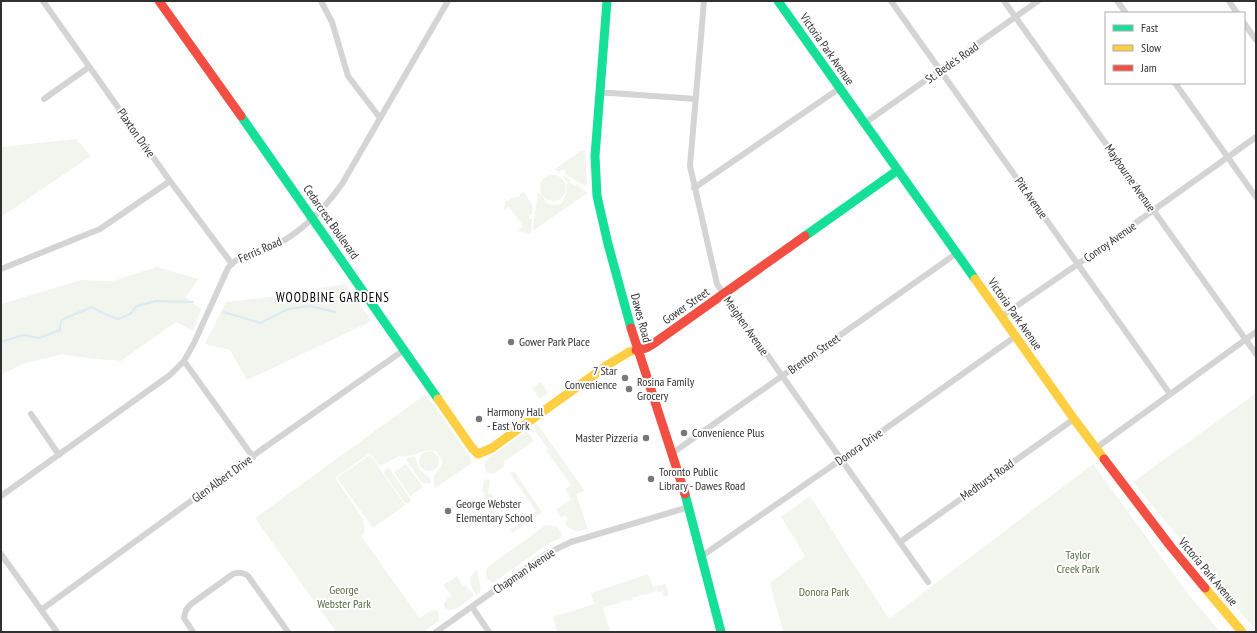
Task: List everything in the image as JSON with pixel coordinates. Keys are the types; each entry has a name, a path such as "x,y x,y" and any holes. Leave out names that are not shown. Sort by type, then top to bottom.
{"street":[{"name":"Plaxton Drive","path":"43,1 170,181 232,264"},
{"name":"Cedarcrest Boulevard","path":"159,1 313,218 474,452 478,454 483,453"},
{"path":"321,1 332,22 348,76 380,118"},
{"name":"Dawes Road","path":"607,1 595,156 597,196 608,244 637,350 689,507 721,632"},
{"name":"Meighen Avenue","path":"704,1 690,166 717,284 928,582"},
{"name":"Victoria Park Avenue","path":"778,1 1074,419 1171,548 1242,632"},
{"name":"Pitt Avenue","path":"891,1 1170,394"},
{"name":"Maybourne Avenue","path":"1004,1 1256,354"},
{"name":"St. Bede's Road","path":"865,124 1038,1"},
{"path":"1117,1 1125,12"},
{"path":"1229,1 1236,12"},
{"name":"Ferris Road","path":"1,496 150,391 170,375 184,361 232,264 243,257 272,247 290,236 313,218 342,184 446,2"},
{"path":"1245,24 1256,40"},
{"path":"44,99 89,67"},
{"path":"1176,84 1256,197"},
{"path":"694,188 840,88"},
{"path":"599,93 696,99"},
{"name":"Conroy Avenue","path":"1002,316 1078,264 1256,137"},
{"name":"Gower Street","path":"483,453 609,364 629,352 646,348 653,344 898,170"},
{"path":"1,269 100,229 170,181"},
{"name":"Brenton Street","path":"671,454 957,253"},
{"path":"1096,448 1256,332"},
{"name":"Donora Drive","path":"702,556 1016,336"},
{"name":"Glen Albert Drive","path":"41,610 404,350"},
{"path":"184,361 253,457"},
{"path":"31,414 59,455"},
{"name":"Medhurst Road","path":"900,542 1074,419"},
{"name":"Chapman Avenue","path":"436,632 546,554 557,548 571,542 689,507"},
{"path":"1,554 57,632"},
{"path":"193,632 184,618 187,608 233,574 238,572 248,576 288,632"},
{"path":"472,607 489,632"}],"green space":[{"path":"76,139 91,156 1,217 1,147"},
{"path":"580,151 585,151 587,186 565,174 566,171 562,169 560,172 554,170"},
{"path":"553,175 562,179 566,188 562,197 553,201 544,197 540,188 544,179"},
{"path":"564,176 571,180 570,183 575,186 577,184 588,194 534,230 533,226 538,193 540,193 550,205 561,204 565,197 567,187 566,184 568,183 563,177"},
{"path":"524,192 533,206 532,215 530,215 529,219 532,219 531,233 529,234 517,231 523,226 509,207 504,210 505,202 520,196 520,194"},
{"path":"157,267 199,279 185,297 201,309 193,331 176,322 121,361 62,354 22,364 1,375 1,304 81,280 112,281"},
{"path":"345,284 372,321 247,380 230,350 205,344 226,302 277,296"},
{"path":"541,382 548,393 540,399 532,388"},
{"path":"1256,393 1256,631 1133,482"},
{"name":"George Webster Park","path":"426,394 470,457 472,463 435,488 434,476 442,466 442,459 436,451 425,451 408,456 397,457 381,465 378,465 370,453 335,478 363,519 365,531 361,536 413,609 420,618 430,611 436,610 439,613 439,621 423,632 336,632 255,518"},
{"path":"537,424 585,491 576,494 588,529 575,531 570,529 565,523 568,520 565,515 561,518 556,510 571,499 565,489 571,485 546,450 547,448 535,430 534,426"},
{"path":"526,431 533,441 503,463 505,466 493,474 487,473 485,461"},
{"path":"425,451 433,451 439,457 439,465 433,471 425,471 419,465 419,457"},
{"path":"370,455 405,505 373,528 337,478"},
{"path":"413,456 416,459 420,470 430,478 430,483 422,483 407,461 407,459"},
{"path":"406,464 423,487 410,496 394,472"},
{"name":"Taylor Creek Park","path":"1093,464 1185,590 1220,632 783,632 770,583 805,556 781,517 810,496 889,619"},
{"path":"387,469 390,469 411,500 409,503 405,503 384,474"},
{"path":"514,471 542,512 512,533 510,530 536,511 510,474"},
{"path":"484,479 490,480 488,493 493,495 492,501 484,499 485,493 482,492"},
{"path":"490,506 496,507 494,519 488,518"},
{"path":"546,525 556,526 563,537 548,544 493,583 489,580 486,574 488,567"},
{"path":"477,569 480,592 476,595 470,582"},
{"path":"648,574 653,587 665,584 669,595 664,597 663,591 658,592 658,590 646,595 632,598 633,600 626,600 603,607 610,631 557,632 553,617 594,604 591,593"},
{"path":"457,576 463,586 465,585 474,595 457,608 445,608 444,604 447,599 452,596 443,585"}],"waterway":[{"path":"1,342 23,335 39,338 60,330 61,320 92,307 102,313 118,319 130,314 137,306 156,301 193,302"},
{"path":"223,312 261,323 288,309 310,306 335,312"}],"traffic: fast":[{"path":"607,1 595,156 597,196 608,244 631,328"},
{"path":"778,1 975,279"},
{"path":"241,116 438,399"},
{"path":"805,236 898,170"},
{"path":"685,494 721,632"}],"traffic: slow":[{"path":"975,279 1104,459"},
{"path":"438,399 472,448 478,454 492,448 609,364 629,352 636,350"},
{"path":"1205,588 1242,632"}],"traffic: jam":[{"path":"159,1 241,116"},
{"path":"636,350 646,348 653,344 805,236"},
{"path":"631,328 685,494"},
{"path":"1104,459 1171,547 1205,588"}],"place":[{"name":"Gower Park Place","path":"511,342"},
{"name":"7 Star Convenience","path":"625,378"},
{"name":"Rosina Family Grocery","path":"629,389"},
{"name":"Harmony Hall - East York","path":"479,419"},
{"name":"Convenience Plus","path":"684,433"},
{"name":"Master Pizzeria","path":"646,438"},
{"name":"Toronto Public Library - Dawes Road","path":"651,479"},
{"name":"George Webster Elementary School","path":"448,511"}],"district":[{"name":"WOODBINE GARDENS","path":"333,297"}],"park label":[{"name":"Donora Park","path":"824,592"}]}
